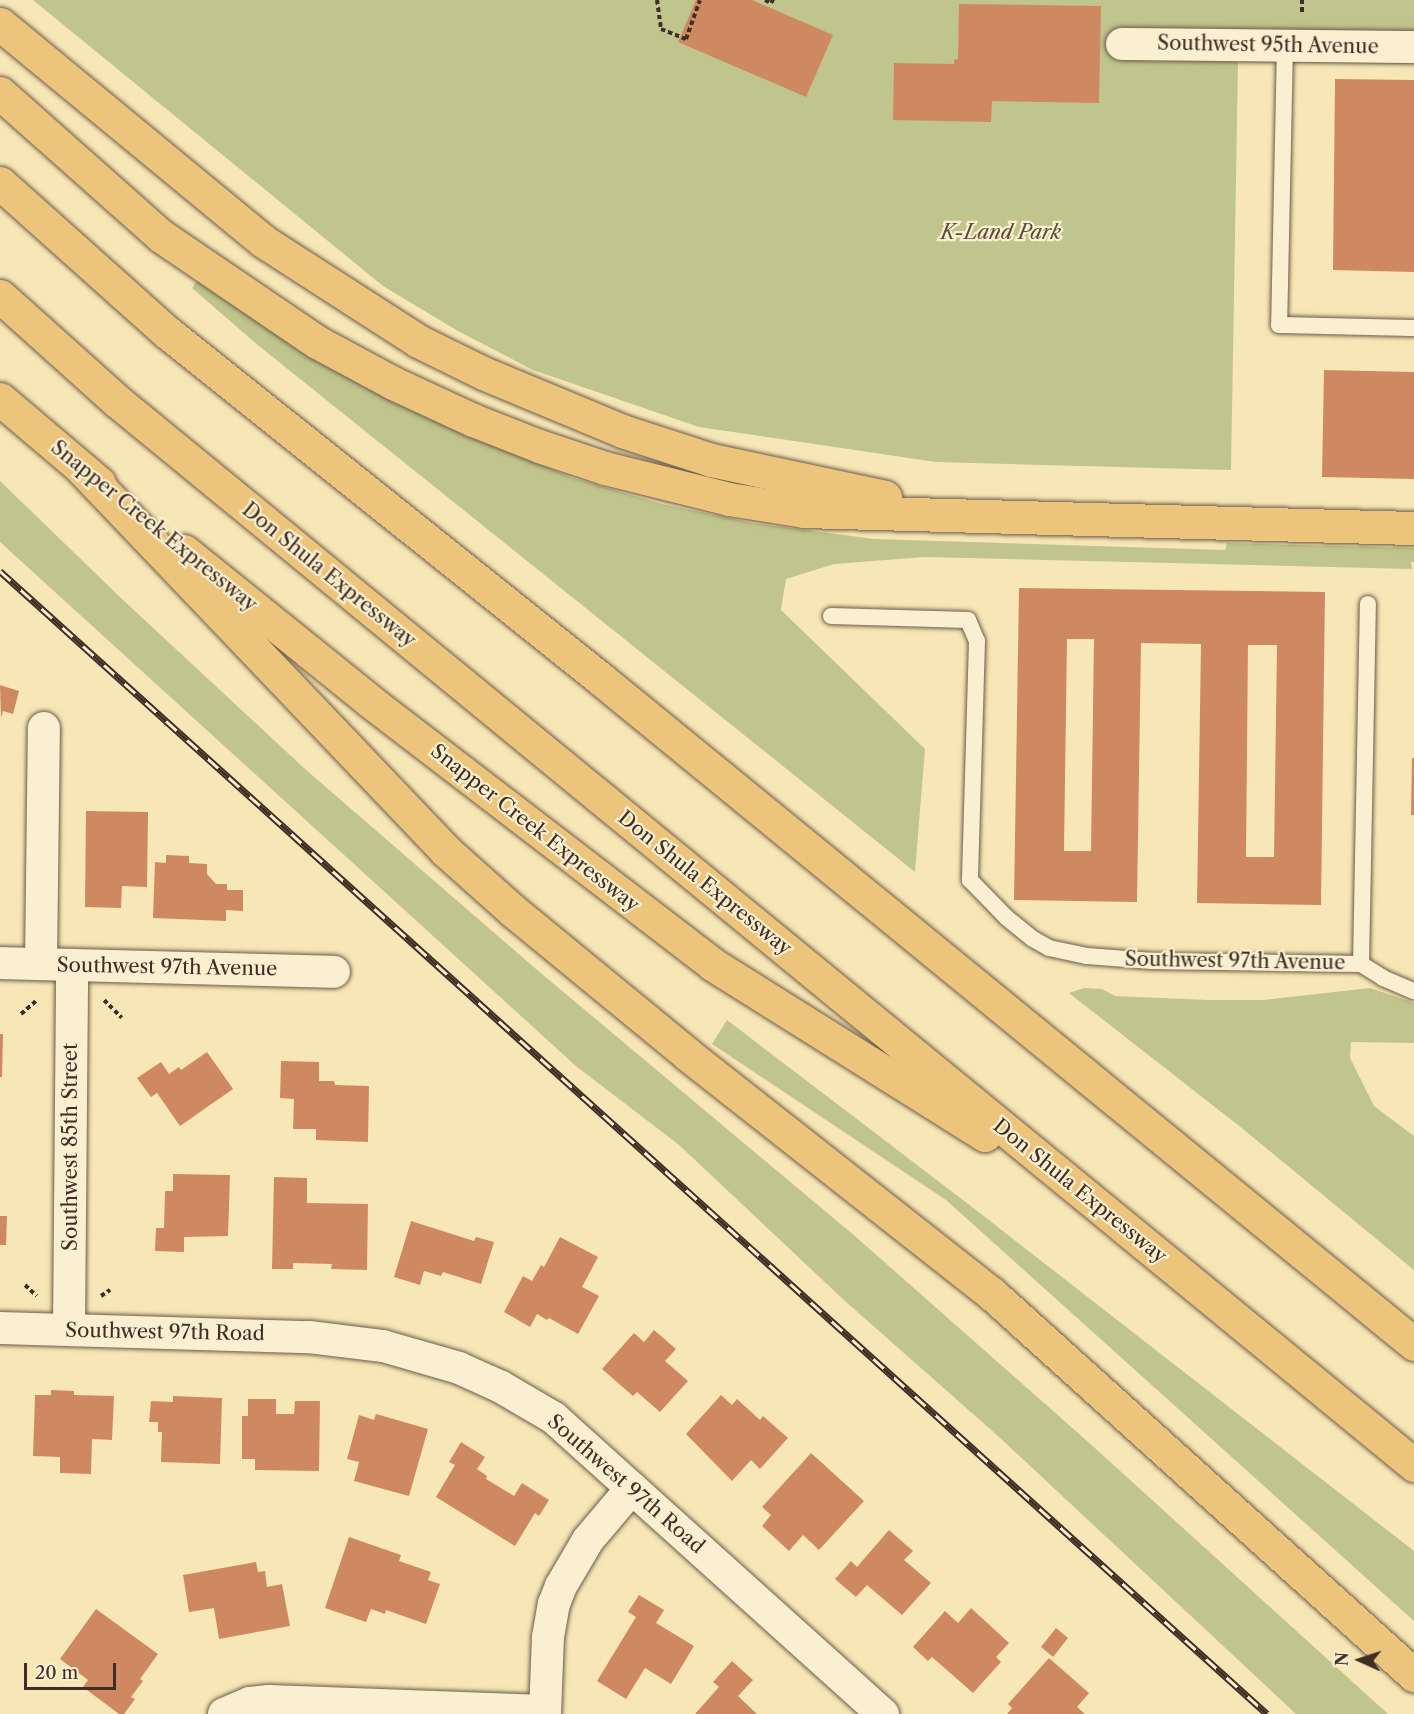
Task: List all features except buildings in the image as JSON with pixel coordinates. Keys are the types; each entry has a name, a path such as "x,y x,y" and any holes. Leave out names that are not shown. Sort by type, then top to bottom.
{"highway":[{"path":"0,24 263,241 418,341 483,373 622,431 711,460 811,483 981,516"},
{"path":"0,93 161,236 317,342 393,383 473,420 539,446 605,468 729,499 804,511 1414,528"},
{"path":"0,183 168,333 666,732 1414,1344"},
{"name":"Don Shula Expressway","path":"0,296 126,409 1414,1464"},
{"name":"Snapper Creek Expressway","path":"0,399 82,469 371,702 712,964 1103,1210"},
{"path":"82,469 446,851 512,910 687,1054 992,1294 1414,1675"}],"street":[{"name":"Southwest 95th Avenue","path":"1122,44 1414,48"},
{"path":"41,964 44,728"},
{"name":"Southwest 97th Avenue","path":"0,963 334,972"},
{"name":"Southwest 85th Street","path":"69,1330 72,965"},
{"name":"Southwest 97th Road","path":"0,1328 309,1337 383,1346 416,1353 459,1368 501,1387 554,1418 883,1714"},
{"path":"224,1714 250,1703 269,1701 545,1712 548,1637 554,1604 588,1540 632,1488"}],"lane":[{"path":"1285,45 1279,325 1414,328"},
{"path":"1361,964 1368,604"},
{"name":"Southwest 97th Avenue","path":"831,616 968,620 977,641 970,880 1007,918 1032,939 1049,948 1087,956 1152,961 1361,964 1383,978 1414,990"}],"path":[{"path":"657,0 662,29 686,39 700,0"},
{"path":"765,0 771,3 772,0"},
{"path":"21,1014 37,1000"},
{"path":"104,1000 122,1018"},
{"path":"25,1285 37,1296"},
{"path":"100,1297 110,1290"}],"green space":[{"name":"K-Land Park","path":"33,0 1414,0 1414,64 1238,62 1231,470 936,462 699,427 533,370 458,331 383,286"},
{"path":"199,278 497,446 573,478 662,504 753,523 874,539 1225,550 1227,543 1414,548 1414,562 1411,562 1412,569 925,557 834,564 786,579 781,610 925,749 915,872 259,346 192,288"},
{"path":"0,481 122,599 305,769 536,969 856,1237 1086,1440 1388,1714 1296,1714 998,1436 845,1301 678,1144 577,1067 0,542"},
{"path":"1084,988 1102,989 1115,996 1263,1000 1370,988 1414,1003 1414,1043 1351,1042 1350,1058 1374,1106 1414,1136 1414,1270 1243,1129 1069,993"},
{"path":"727,1020 963,1200 1414,1551 1414,1621 946,1200 712,1044"}],"railway":[{"path":"0,571 1267,1714"}]}
